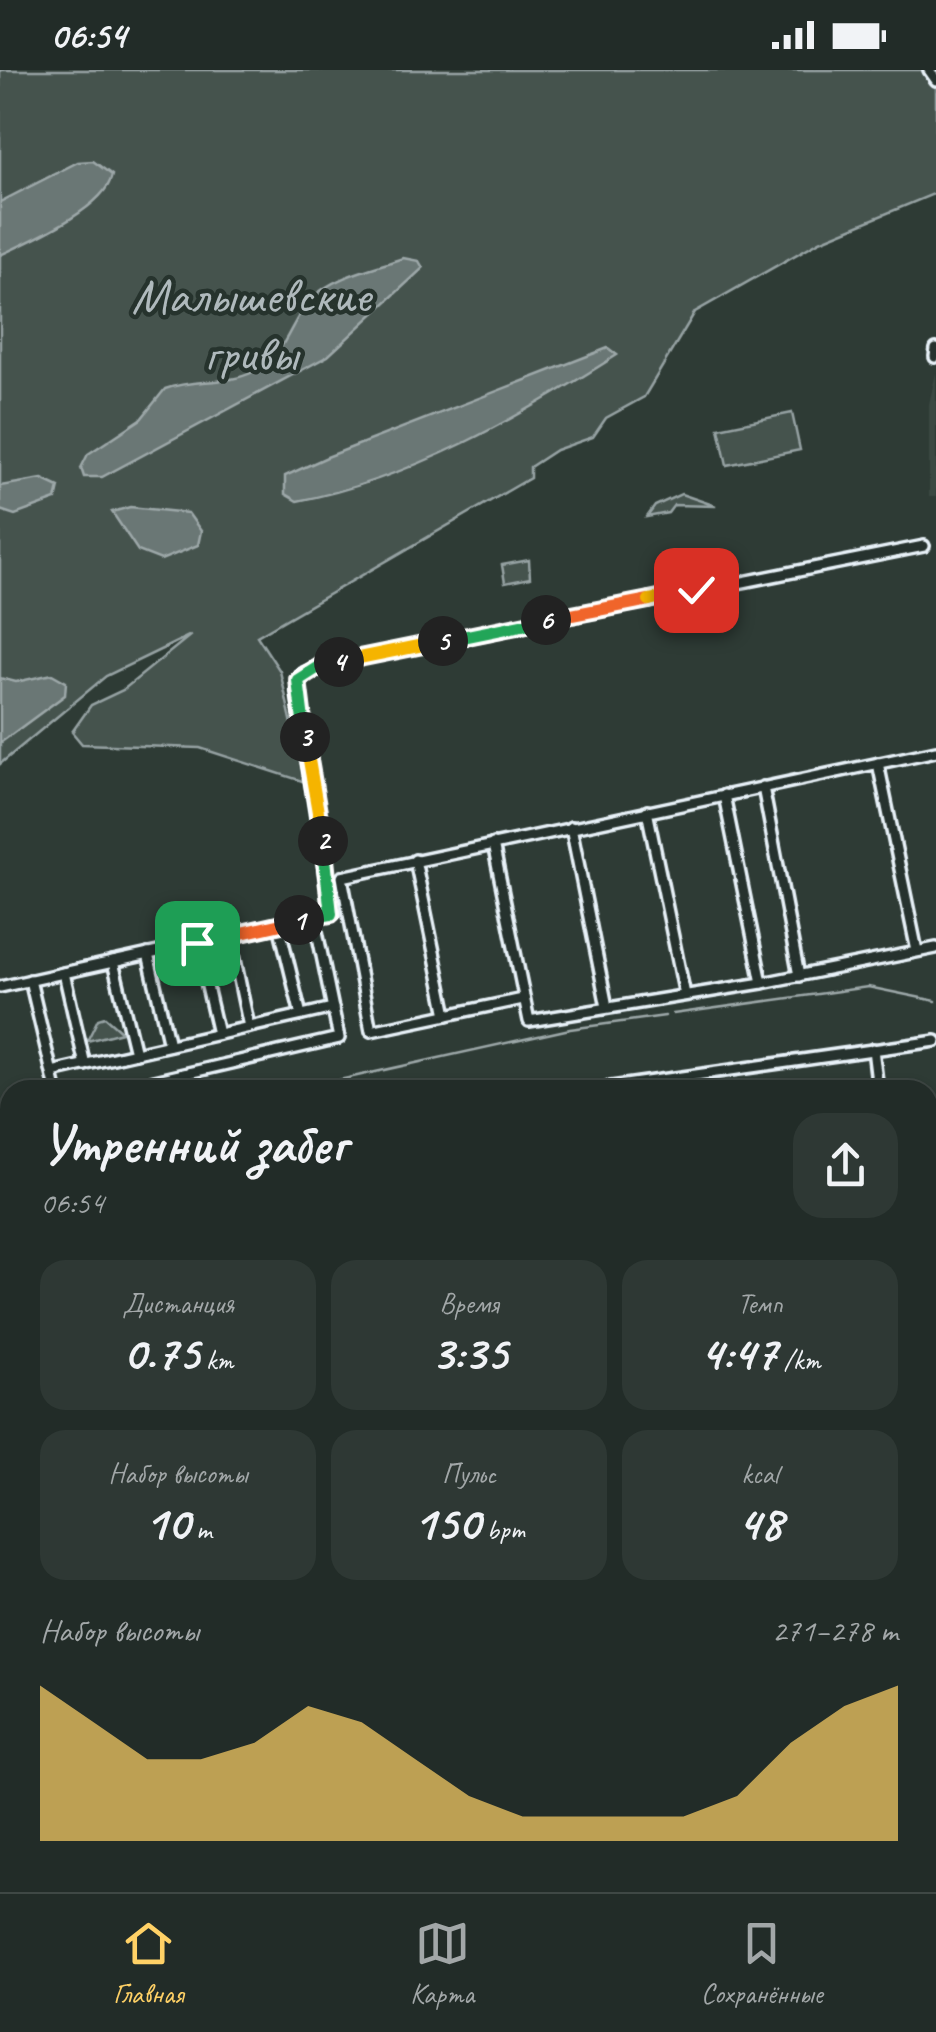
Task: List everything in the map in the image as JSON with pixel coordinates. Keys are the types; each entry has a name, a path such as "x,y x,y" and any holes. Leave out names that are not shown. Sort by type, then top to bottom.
{"street":[{"path":"928,70 936,80"},
{"path":"935,357 936,349"},
{"path":"331,914 297,692 301,674 320,666 924,546"},
{"path":"523,999 371,1031 341,881 346,874 936,751"},
{"path":"878,763 917,952"},
{"path":"763,786 800,976"},
{"path":"724,794 762,983"},
{"path":"647,811 685,995"},
{"path":"571,827 607,1007"},
{"path":"493,844 529,1021 762,983 936,948"},
{"path":"415,860 447,1015"},
{"path":"0,987 346,910"},
{"path":"158,1080 340,1038 314,917"},
{"path":"280,925 301,1015"},
{"path":"230,936 249,1027"},
{"path":"197,943 218,1034"},
{"path":"148,954 169,1046"},
{"path":"113,962 135,1053"},
{"path":"64,973 85,1064"},
{"path":"30,980 54,1080"},
{"path":"52,1072 333,1008"},
{"path":"662,1080 936,1040"},
{"path":"874,1049 877,1080"},
{"path":"691,1076 692,1080"}],"shaded area":[{"path":"93,161 112,175 96,199 65,222 0,255 0,202 78,162"},
{"path":"403,258 419,261 423,268 328,356 102,477 84,477 81,468 88,454 141,419 165,389 233,379 255,371 274,356 304,308 320,291"},
{"path":"608,348 617,355 464,443 382,478 340,491 297,501 285,494 285,476 327,457"},
{"path":"936,373 936,497 929,497 929,404"},
{"path":"42,479 59,487 56,500 15,515 0,510 0,486"},
{"path":"130,507 188,513 201,531 198,545 161,560 138,551 112,512"},
{"path":"52,674 66,682 65,695 0,743 0,678 16,682"}],"green space":[{"name":"Малышевские гривы","path":"0,70 936,70 936,193 820,241 695,312 644,397 606,418 593,437 556,450 530,467 530,478 257,636 280,671 305,782 200,748 82,744 72,732 91,705 123,690 191,635 106,676 0,764"},
{"path":"792,413 800,450 727,465 719,428"},
{"path":"681,494 716,506 674,505 668,513 647,517 655,506"},
{"path":"529,560 530,578 505,583 502,565"},
{"path":"105,1017 122,1032 87,1041 98,1019"}],"waterway":[{"path":"673,1014 868,987 936,1001"},
{"path":"339,1080 570,1029 665,1016"}],"route":[{"path":"197,943 331,914 297,692 301,674 320,666 696,590"}]}
